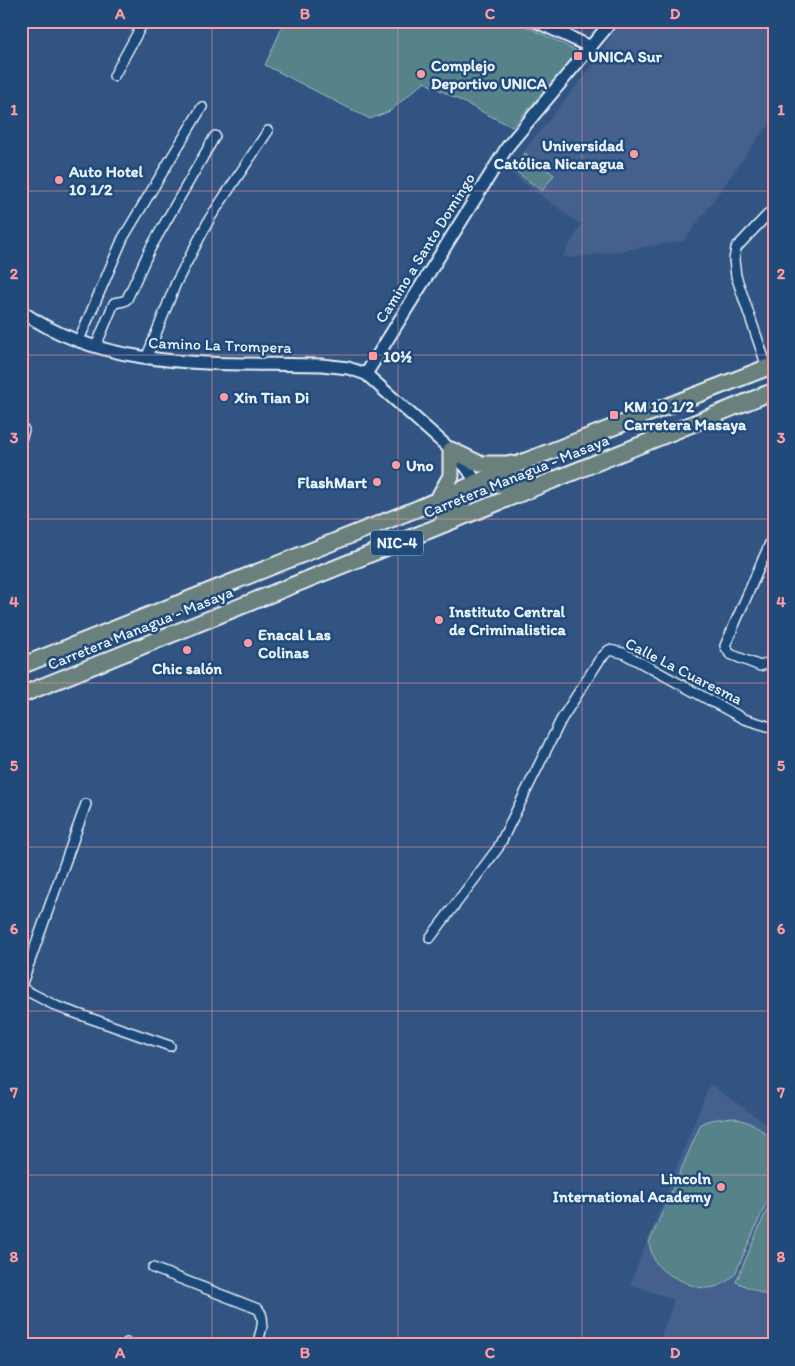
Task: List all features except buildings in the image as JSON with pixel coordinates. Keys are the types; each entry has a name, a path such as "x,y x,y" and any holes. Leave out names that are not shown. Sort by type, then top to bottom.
{"highway":[{"name":"Carretera Managua - Masaya","path":"21,666 438,499 523,462 770,366"},
{"name":"Carretera Managua - Masaya","path":"21,695 301,581 345,566 546,482 774,392"},
{"path":"438,499 451,476 451,450 480,464 500,465 523,462"},
{"path":"345,566 352,556 443,519 461,506 476,482 509,486 546,482"}],"street":[{"path":"114,76 144,21"},
{"path":"535,21 591,48"},
{"name":"Camino a Santo Domingo","path":"366,374 508,146 612,21"},
{"path":"79,340 123,238 202,107"},
{"path":"146,359 176,283 210,218 268,131"},
{"path":"96,346 114,303 127,299 150,250 216,136"},
{"path":"770,366 736,276 734,260 736,248 774,208"},
{"name":"Camino La Trompera","path":"21,311 45,325 79,340 146,359 322,365 348,368 366,374"},
{"path":"366,374 451,450 467,468 476,482"},
{"path":"21,426 24,430 21,439"},
{"path":"774,534 725,646 730,654 760,666 768,663 774,656"},
{"name":"Calle La Cuaresma","path":"430,938 498,848 561,720 600,659 609,650 623,653 744,719 774,728"},
{"path":"86,804 21,987 58,1008 170,1046"},
{"path":"154,1268 258,1309 263,1314 263,1322 257,1345"}],"shaded area":[{"name":"Universidad Católica Nicaragua","path":"619,21 774,21 774,120 759,137 684,241 572,258 563,256 581,225 508,171 597,60"},
{"name":"Lincoln International Academy","path":"710,1084 774,1129 774,1345 658,1345 674,1300 630,1284"}],"green space":[{"name":"Complejo Deportivo UNICA","path":"285,21 515,21 575,50 576,55 512,127 424,82 390,111 370,119 265,65"},
{"path":"525,153 554,175 542,191 513,169"},
{"path":"732,1117 753,1124 774,1140 774,1185 735,1274 721,1285 707,1288 699,1287 684,1282 662,1269 654,1259 649,1243 701,1124 711,1120"},
{"path":"771,1200 774,1201 774,1281 768,1296 736,1282"}],"place":[{"name":"UNICA Sur","path":"578,56"},
{"name":"Complejo Deportivo UNICA","path":"421,74"},
{"name":"Universidad Católica Nicaragua","path":"634,154"},
{"name":"Auto Hotel 10 1/2","path":"59,180"},
{"name":"10½","path":"373,356"},
{"name":"Xin Tian Di","path":"224,397"},
{"name":"KM 10 1/2 Carretera Masaya","path":"614,415"},
{"name":"Uno","path":"396,465"},
{"name":"FlashMart","path":"377,482"},
{"name":"Instituto Central de Criminalistica","path":"439,620"},
{"name":"Enacal Las Colinas","path":"248,643"},
{"name":"Chic salón","path":"187,650"},
{"name":"Lincoln International Academy","path":"721,1187"}]}
